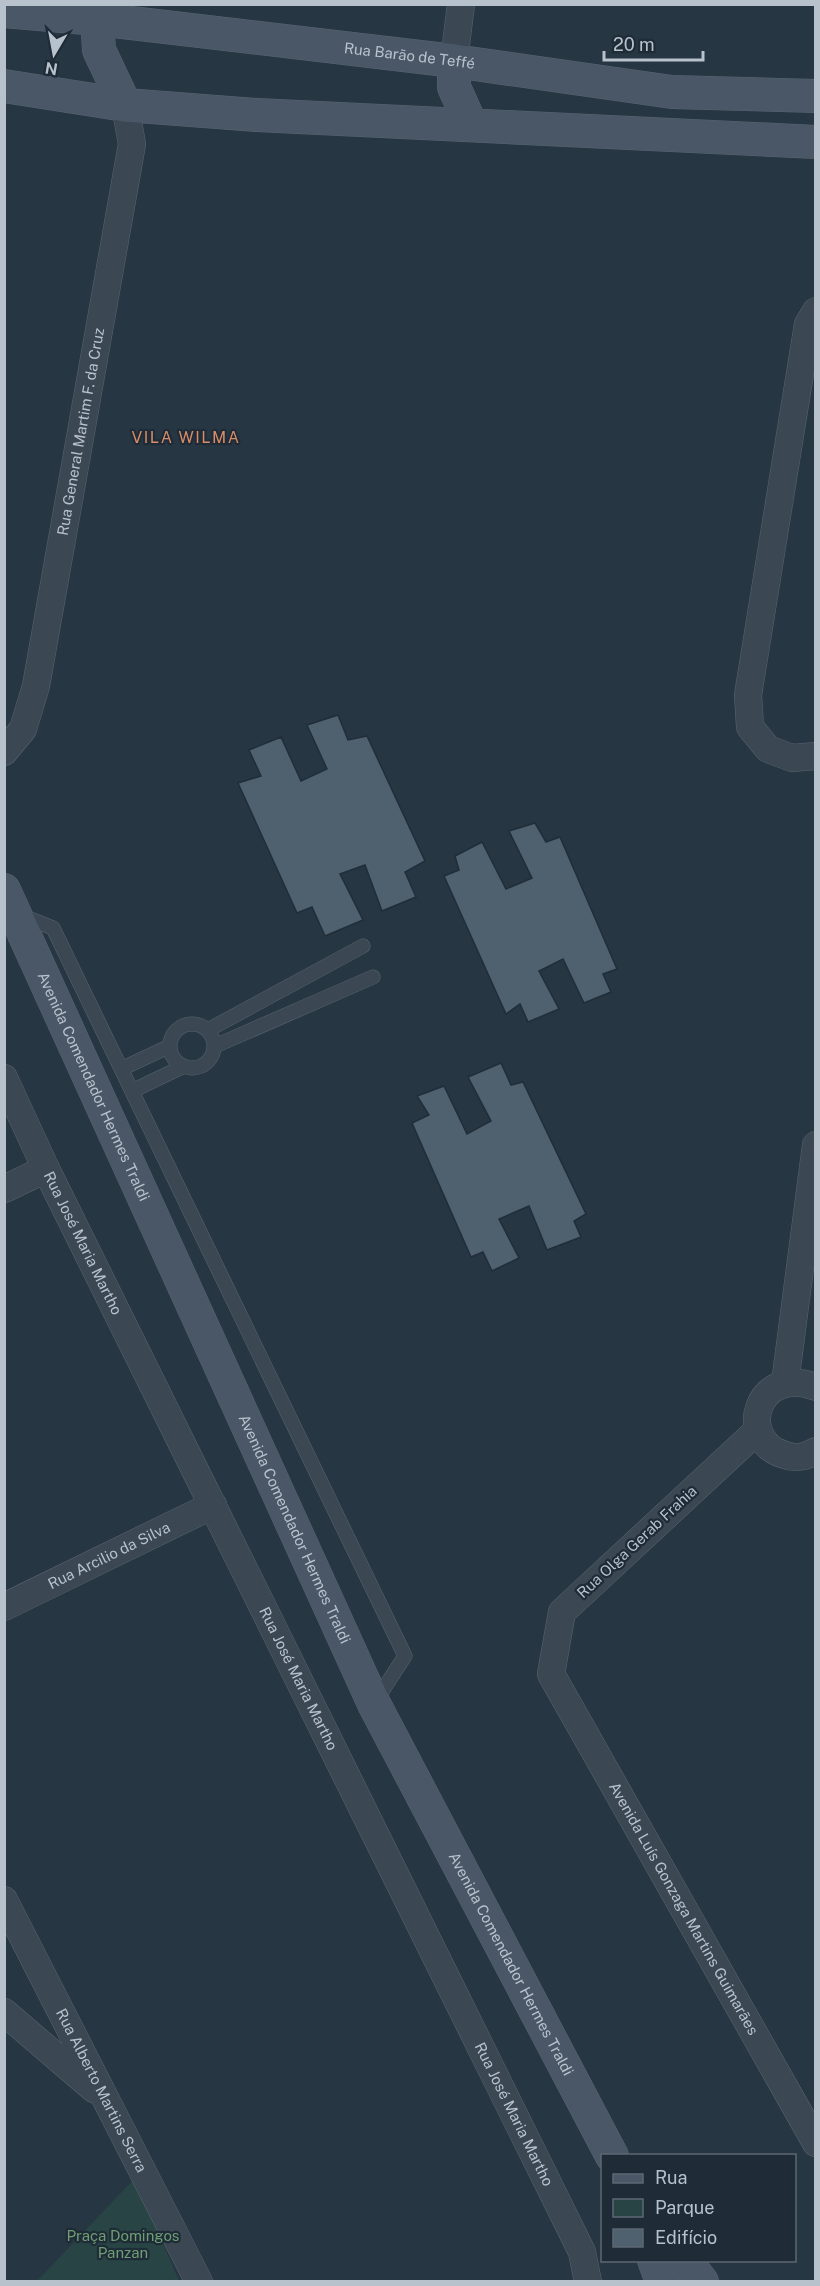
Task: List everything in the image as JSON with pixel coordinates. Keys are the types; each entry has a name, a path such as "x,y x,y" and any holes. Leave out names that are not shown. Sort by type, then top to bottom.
{"main road":[{"name":"Rua Barão de Teffé","path":"4,11 98,12 672,92 816,96"},
{"path":"98,12 99,50 125,105"},
{"path":"454,61 454,87 471,126"},
{"path":"4,86 125,105 257,115 816,142"},
{"path":"675,136 718,126 790,117 816,107"},
{"name":"Avenida Comendador Hermes Traldi","path":"10,902 374,1704 611,2154"},
{"path":"655,2262 662,2282"},
{"path":"687,2262 702,2282"}],"street":[{"path":"454,61 461,4"},
{"name":"Rua General Martim F. da Cruz","path":"4,752 23,729 36,686 132,144 125,105"},
{"path":"816,311 808,324 747,695 750,727 768,749 792,758 816,756"},
{"name":"Rua José Maria Martho","path":"4,1078 46,1169 582,2252 588,2282"},
{"path":"785,1383 816,1145"},
{"path":"4,1189 46,1169"},
{"path":"806,1234 816,1260"},
{"path":"816,1387 801,1382 785,1383 771,1389 762,1401 757,1415 758,1430 765,1443 777,1453 791,1457 806,1456 816,1451"},
{"name":"Rua Olga Gerab Frahia","path":"551,1674 562,1612 758,1430"},
{"name":"Rua Arcilio da Silva","path":"4,1607 213,1505"},
{"name":"Avenida Luís Gonzaga Martins Guimarães","path":"551,1674 816,2143"},
{"name":"Rua Alberto Martins Serra","path":"4,1900 199,2282"},
{"path":"4,2012 104,2097"}],"lane":[{"path":"10,902 52,928 405,1656 374,1704"},
{"path":"208,1030 363,946"},
{"path":"215,1046 373,977"},
{"path":"192,1023 208,1030 215,1046 208,1062 192,1068 176,1062 171,1054 170,1046 171,1037 176,1030 192,1023"},
{"path":"121,1069 170,1046"},
{"path":"132,1091 184,1066"}],"green space":[{"name":"Praça Domingos Panzan","path":"135,2178 179,2281 37,2281"}],"building":[{"path":"338,715 348,740 367,736 425,861 405,872 416,897 382,911 365,865 340,874 363,920 325,936 312,907 297,913 238,783 261,776 249,750 281,737 301,781 327,769 307,725"},
{"path":"535,823 546,842 560,837 617,969 603,974 611,992 584,1003 563,959 539,971 559,1009 528,1022 520,1004 506,1014 444,876 459,870 455,856 482,842 506,889 532,878 509,831"},
{"path":"501,1063 511,1085 523,1082 586,1214 574,1221 581,1237 547,1250 529,1206 499,1219 519,1258 492,1271 483,1252 471,1257 412,1123 429,1115 417,1096 444,1086 467,1134 491,1121 468,1077"}],"district":[{"name":"VILA WILMA","path":"186,437"}]}
